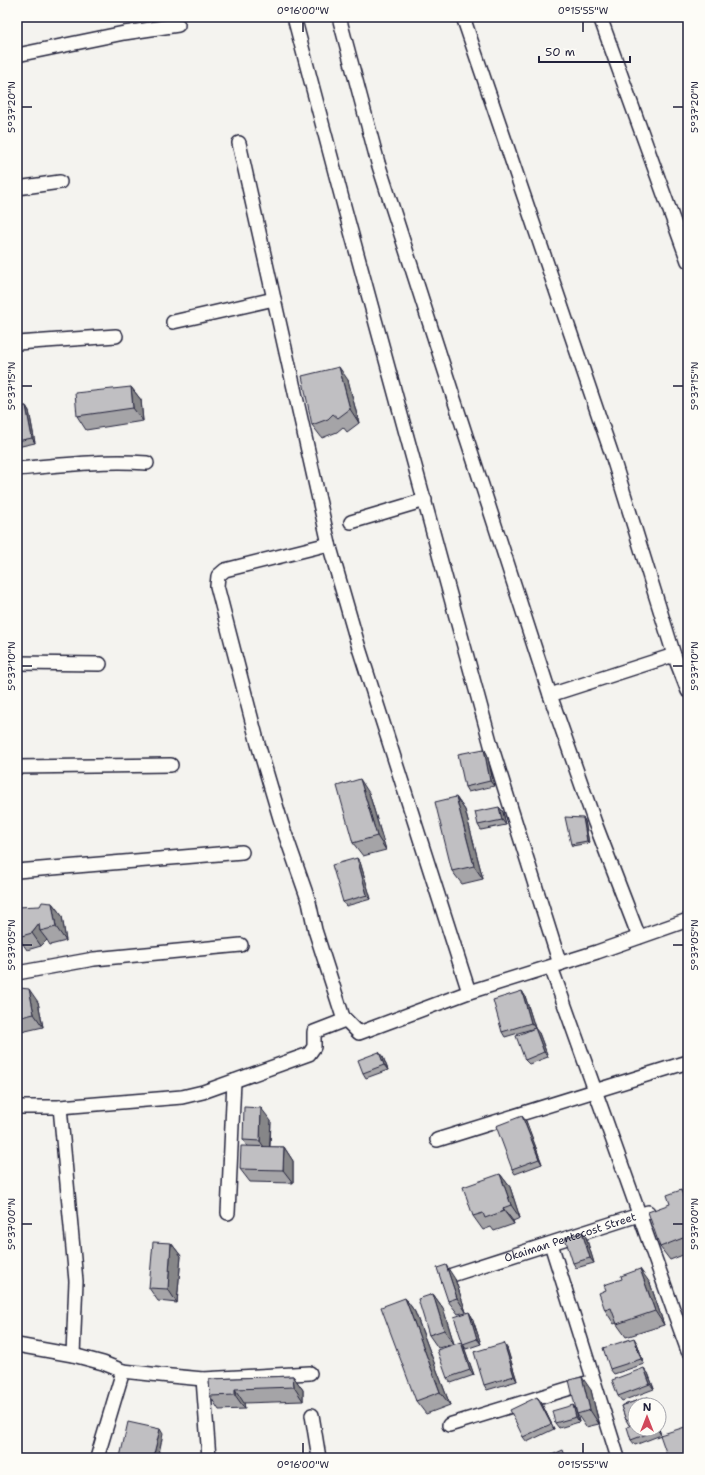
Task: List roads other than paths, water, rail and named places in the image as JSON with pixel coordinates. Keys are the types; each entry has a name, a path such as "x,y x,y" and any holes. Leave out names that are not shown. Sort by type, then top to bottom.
{"street":[{"path":"294,17 491,746 555,965 595,1092 687,1343"},
{"path":"340,17 378,163 550,695 595,823 639,937"},
{"path":"463,17 608,444 674,655 688,691"},
{"path":"600,17 688,261"},
{"path":"17,55 124,32 178,26"},
{"path":"238,143 329,544 359,648 470,992"},
{"path":"17,188 60,182"},
{"path":"173,322 274,299"},
{"path":"17,343 116,336"},
{"path":"17,469 119,461 147,463"},
{"path":"351,522 424,500"},
{"path":"329,544 225,570 218,576 216,586 258,744 282,825 309,902 315,930 342,1021 359,1033 470,992 688,920"},
{"path":"550,695 674,655"},
{"path":"17,663 100,664"},
{"path":"17,767 171,765"},
{"path":"17,871 242,852"},
{"path":"17,973 94,959 241,945"},
{"path":"17,1108 182,1097 234,1081 309,1054 314,1047 314,1032 318,1029 342,1021"},
{"path":"437,1140 688,1062"},
{"path":"228,1213 234,1081"},
{"path":"60,1106 76,1281 73,1355"},
{"name":"Okaiman Pentecost Street","path":"452,1275 661,1208"},
{"path":"551,1244 618,1458"},
{"path":"17,1345 73,1355 104,1363 123,1371 203,1379 310,1374"},
{"path":"97,1458 123,1371"},
{"path":"203,1379 209,1458"},
{"path":"448,1425 595,1381"},
{"path":"312,1414 319,1458"}]}
